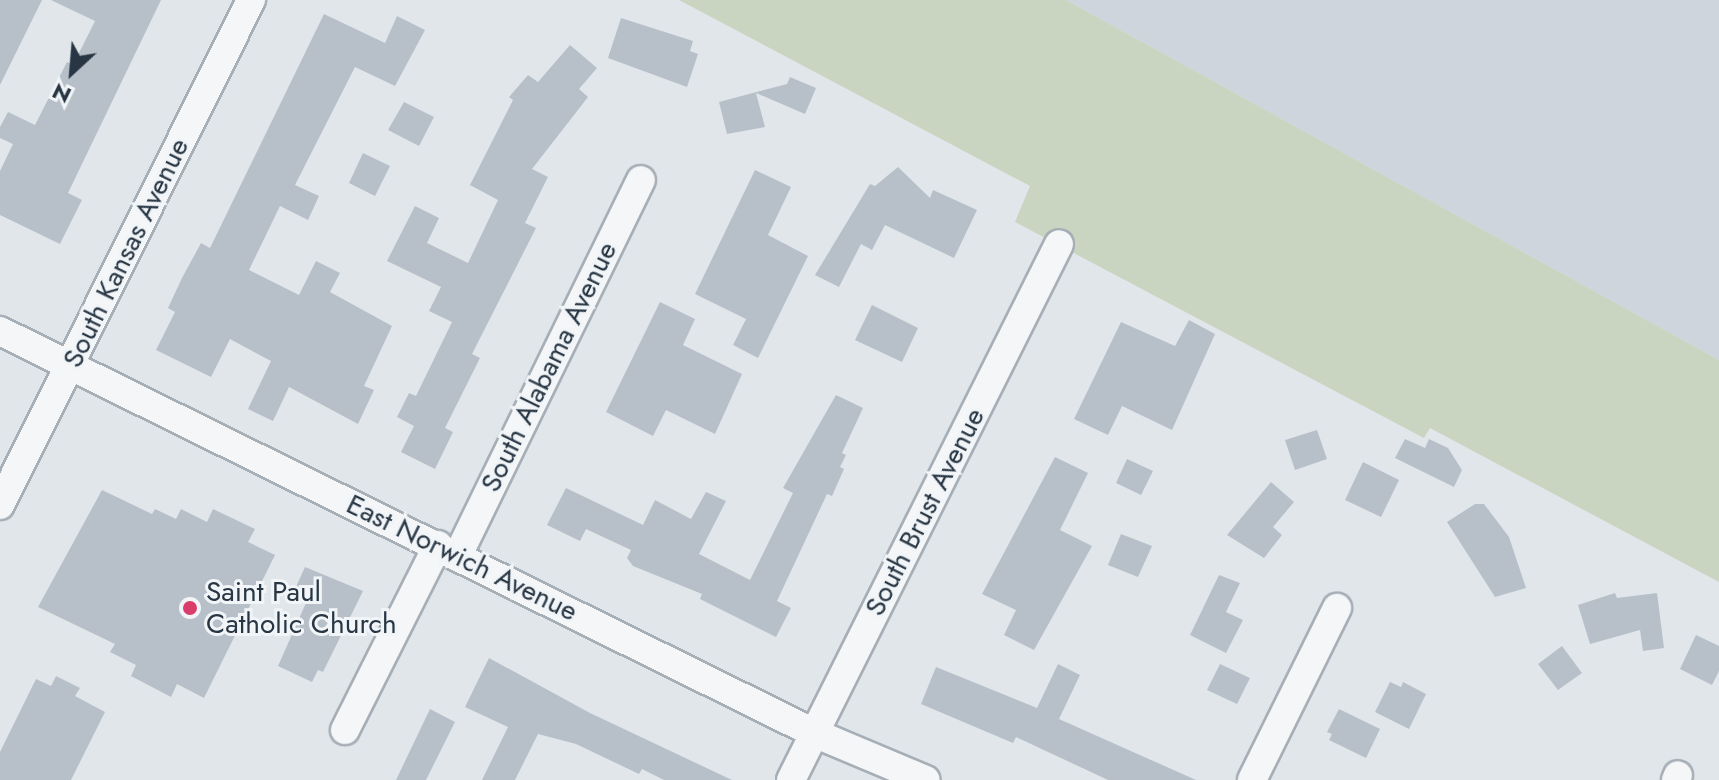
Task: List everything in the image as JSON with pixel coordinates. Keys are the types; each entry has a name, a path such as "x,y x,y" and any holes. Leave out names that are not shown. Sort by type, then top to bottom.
{"street":[{"name":"South Kansas Avenue","path":"0,505 251,0"},
{"name":"South Alabama Avenue","path":"345,730 448,550 641,180"},
{"name":"South Brust Avenue","path":"791,780 1059,244"},
{"name":"East Norwich Avenue","path":"0,331 814,733 926,780"},
{"path":"1252,780 1337,608"}],"shaded area":[{"path":"1066,0 1719,0 1719,360"}],"green space":[{"path":"679,0 1066,0 1719,360 1719,582 1430,428 1424,438 1015,222 1030,186"}],"building":[{"path":"0,0 42,0 0,85"},
{"path":"51,0 161,0 68,193 82,200 60,244 0,215 0,171 13,144 0,138 0,127 8,112 35,125 67,62 73,65 95,21"},
{"path":"324,14 385,43 397,16 425,30 395,86 355,67 295,185 319,196 308,220 280,206 249,270 299,295 316,261 340,273 330,292 392,326 364,386 374,390 358,424 289,387 273,421 248,409 271,361 230,339 211,377 156,350 175,312 168,308 182,278 201,243 210,248"},
{"path":"621,18 693,41 690,51 698,54 687,87 608,58"},
{"path":"570,45 597,68 579,89 588,97 532,169 548,177 525,223 536,228 472,354 480,358 445,428 453,432 435,469 401,452 414,426 397,417 409,393 416,396 452,322 429,311 441,287 387,261 415,206 439,218 427,243 468,263 498,200 470,185 513,100 509,97 528,75 538,82"},
{"path":"790,77 816,88 805,114 756,93 765,127 727,134 719,102 787,84"},
{"path":"404,102 434,117 419,146 388,130"},
{"path":"363,153 390,166 375,196 349,183"},
{"path":"898,167 930,198 933,190 977,210 954,258 885,225 872,250 861,244 839,287 815,275 870,184 875,186"},
{"path":"755,170 791,187 768,235 808,256 758,358 733,345 746,319 695,294"},
{"path":"660,302 695,319 683,345 742,374 715,434 666,410 653,436 606,412"},
{"path":"872,305 918,328 902,362 855,340"},
{"path":"1189,320 1215,334 1172,430 1122,406 1108,435 1074,419 1121,322 1175,346"},
{"path":"836,395 863,408 842,453 846,455 840,467 844,469 832,496 827,494 777,601 791,608 776,637 700,599 702,594 633,566 627,558 631,550 586,529 580,541 547,525 566,488 643,525 655,500 691,519 706,492 726,501 699,554 750,580 793,493 783,488"},
{"path":"1317,430 1327,459 1295,470 1285,440"},
{"path":"1405,439 1425,448 1429,439 1448,448 1462,470 1454,487 1395,458"},
{"path":"1055,457 1088,473 1060,530 1092,546 1034,650 1004,635 1016,610 982,594"},
{"path":"1127,459 1153,471 1141,495 1116,483"},
{"path":"1363,462 1399,480 1381,517 1345,500"},
{"path":"1271,482 1294,502 1273,527 1282,535 1264,558 1227,535"},
{"name":"Saint Paul Catholic Church","path":"102,490 152,514 155,509 176,519 181,509 207,522 213,509 255,529 248,542 275,555 204,698 177,684 171,697 131,676 136,665 110,652 115,644 38,607"},
{"path":"1475,504 1484,504 1509,537 1526,588 1495,597 1447,522"},
{"path":"1121,534 1152,546 1138,577 1108,565"},
{"path":"305,567 363,591 323,672 318,670 312,682 278,666 309,596 295,589"},
{"path":"1219,575 1240,583 1226,612 1243,620 1226,653 1190,635"},
{"path":"1615,593 1617,598 1657,593 1664,648 1643,651 1640,630 1590,644 1578,605"},
{"path":"1696,635 1719,646 1719,671 1712,685 1680,669"},
{"path":"1562,646 1582,673 1558,690 1538,664"},
{"path":"489,658 590,713 732,780 664,780 642,769 639,774 576,744 538,734 515,780 482,780 508,727 465,707"},
{"path":"1058,664 1080,675 1059,719 1196,780 1108,780 1016,737 1013,743 921,704 936,667 1037,708"},
{"path":"1220,664 1250,678 1237,704 1207,690"},
{"path":"56,676 80,688 75,696 105,712 71,780 0,780 0,752 36,679 51,686"},
{"path":"1390,682 1401,687 1403,682 1426,694 1409,729 1375,712"},
{"path":"430,709 455,722 426,780 396,780"},
{"path":"1339,709 1380,729 1366,758 1329,740 1332,734 1327,732"}],"place":[{"name":"Saint Paul Catholic Church","path":"190,608"}]}
